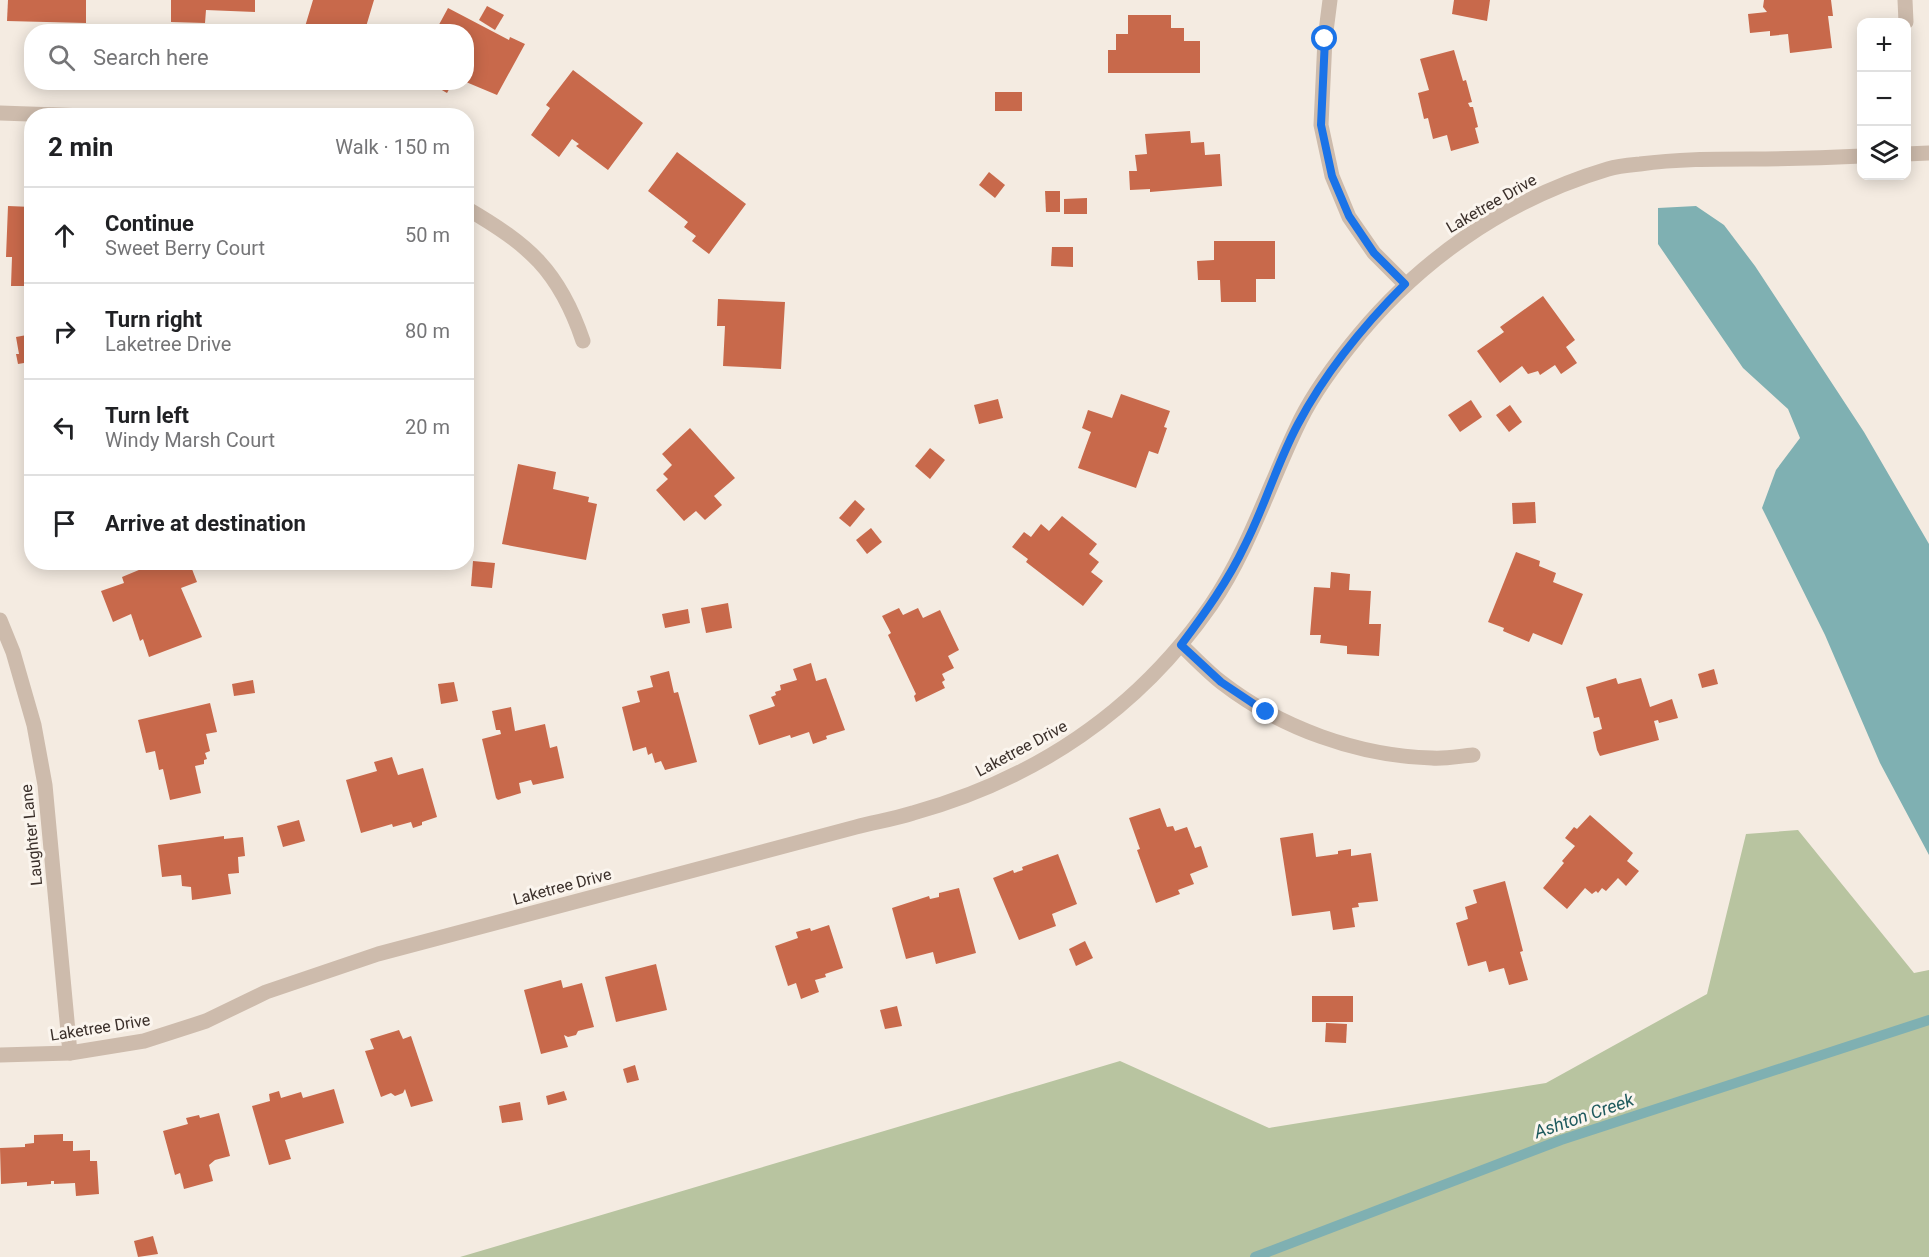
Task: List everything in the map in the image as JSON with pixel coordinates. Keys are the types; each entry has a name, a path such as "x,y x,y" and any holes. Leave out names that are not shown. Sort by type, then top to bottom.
{"street":[{"path":"1330,0 1325,39 1321,125 1332,176 1349,216 1374,253 1405,284"},
{"path":"1905,0 1906,18"},
{"path":"0,113 24,114"},
{"path":"1911,154 1929,153"},
{"name":"Laketree Drive","path":"0,1055 70,1053 144,1041 206,1021 266,993 378,954 914,813 984,789 1051,756 1097,726 1146,683 1181,645 1212,603 1245,546 1297,425 1331,369 1373,317 1430,262 1473,231 1520,204 1561,185 1612,168 1677,159 1857,156"},
{"path":"474,213 527,248 547,270 573,311 583,341"},
{"name":"Laughter Lane","path":"0,620 13,652 34,725 45,785 70,1053"},
{"path":"1181,645 1221,682 1266,712 1316,735 1379,753 1433,758 1473,755"}],"green space":[{"path":"1798,830 1914,973 1929,970 1929,1257 460,1257 1120,1061 1269,1128 1546,1083 1707,994 1746,834"}],"water":[{"path":"1696,206 1724,225 1755,266 1864,432 1929,544 1929,855 1880,763 1825,635 1762,508 1776,470 1800,438 1788,409 1743,368 1658,244 1658,208"}],"building":[{"path":"8,0 86,0 86,23 7,21"},
{"path":"171,0 255,0 255,12 206,10 205,23 171,22"},
{"path":"313,0 374,0 367,24 306,24"},
{"path":"1454,0 1490,0 1487,21 1452,14"},
{"path":"1764,0 1831,0 1833,16 1828,16 1832,48 1790,53 1788,34 1770,36 1770,31 1750,33 1748,14 1767,12 1763,7"},
{"path":"487,6 504,15 495,30 479,20"},
{"path":"448,8 509,40 510,37 525,44 497,95 474,85 474,24 439,24"},
{"path":"1128,15 1171,15 1171,28 1184,28 1184,41 1200,41 1200,73 1108,73 1108,50 1116,50 1116,34 1128,34"},
{"path":"1454,50 1472,102 1468,103 1470,107 1473,107 1479,143 1451,151 1447,135 1433,139 1428,118 1424,119 1418,93 1429,90 1420,59"},
{"path":"573,70 643,123 608,170 576,146 579,144 572,139 559,157 531,135 550,108 546,105"},
{"path":"995,92 1022,92 1022,111 995,111"},
{"path":"1190,131 1191,143 1204,142 1205,155 1220,154 1222,186 1150,192 1150,189 1130,190 1129,171 1137,171 1135,155 1147,154 1145,134"},
{"path":"677,152 746,204 709,254 692,241 696,236 684,227 688,222 648,191"},
{"path":"989,172 1005,185 995,198 979,185"},
{"path":"1045,191 1060,191 1060,212 1046,212"},
{"path":"1087,198 1087,214 1064,214 1064,199"},
{"path":"8,206 24,207 24,286 11,286 12,257 6,257"},
{"path":"1214,241 1275,241 1275,279 1256,279 1256,302 1221,302 1220,280 1198,280 1197,261 1214,260"},
{"path":"1052,247 1073,247 1073,267 1051,266"},
{"path":"1543,296 1575,340 1566,347 1577,363 1561,374 1555,365 1540,375 1538,371 1528,374 1522,366 1500,383 1477,351 1504,332 1500,327"},
{"path":"718,299 785,302 781,369 723,366 725,326 717,326"},
{"path":"24,336 24,363 18,364 16,337"},
{"path":"1121,394 1170,411 1158,454 1149,451 1136,488 1078,468 1091,432 1082,428 1088,410 1112,418"},
{"path":"998,399 1003,418 979,424 974,405"},
{"path":"1471,400 1482,417 1460,432 1448,415"},
{"path":"1510,405 1522,422 1509,432 1496,415"},
{"path":"690,428 735,478 714,496 722,505 705,520 696,511 684,521 656,490 668,479 663,474 672,465 662,454"},
{"path":"930,448 945,460 930,479 915,466"},
{"path":"518,464 556,472 553,489 589,497 588,502 597,504 586,560 502,544"},
{"path":"855,500 865,509 850,527 839,518"},
{"path":"1535,502 1536,523 1513,524 1512,503"},
{"path":"1062,516 1097,544 1089,554 1099,562 1091,572 1103,581 1083,606 1026,562 1028,559 1012,547 1024,532 1031,537 1041,524 1049,531"},
{"path":"871,528 882,542 867,554 856,540"},
{"path":"1516,552 1540,561 1539,566 1556,573 1553,582 1583,594 1562,645 1533,633 1529,642 1488,622"},
{"path":"474,561 495,563 492,588 471,586"},
{"path":"139,570 192,570 197,582 181,588 202,637 149,657 143,639 140,641 131,614 113,622 101,591 124,583 122,577"},
{"path":"1331,572 1350,574 1349,590 1371,591 1369,624 1381,624 1379,656 1347,654 1347,646 1320,643 1321,635 1310,635 1314,587 1330,588"},
{"path":"728,603 732,628 706,633 701,608"},
{"path":"899,608 903,615 918,608 923,618 940,610 959,650 948,656 954,668 942,674 945,688 916,702 914,696 916,694 888,635 891,633 882,616"},
{"path":"688,609 690,623 665,628 662,614"},
{"path":"811,663 816,681 826,678 845,730 826,736 827,739 813,744 809,732 791,738 790,735 759,745 749,715 775,706 771,697 776,695 775,692 781,690 780,685 797,680 793,669"},
{"path":"1714,669 1718,684 1702,688 1698,674"},
{"path":"669,671 674,693 678,692 697,762 665,770 661,761 655,763 652,753 648,755 646,747 633,751 622,707 640,702 637,691 653,687 650,676"},
{"path":"1616,678 1618,684 1641,678 1650,707 1672,699 1678,718 1659,723 1658,720 1654,721 1659,740 1600,756 1593,732 1602,729 1599,717 1594,718 1586,687"},
{"path":"253,680 255,693 234,696 232,684"},
{"path":"454,682 458,701 441,704 438,684"},
{"path":"210,703 217,732 206,734 210,751 205,753 207,759 204,760 204,764 195,766 201,793 170,800 163,769 159,770 155,751 146,753 138,720"},
{"path":"511,707 515,731 545,724 550,748 557,746 564,778 533,785 531,780 519,783 521,793 498,800 482,739 501,734 500,730 496,730 492,711"},
{"path":"392,757 398,775 423,768 437,817 413,828 411,822 393,827 392,824 361,833 346,780 377,771 374,762"},
{"path":"1160,808 1167,827 1173,826 1175,831 1187,827 1195,848 1201,846 1208,867 1190,874 1194,884 1178,890 1180,894 1156,903 1137,850 1140,849 1129,818"},
{"path":"1590,815 1633,853 1627,861 1639,871 1626,886 1618,878 1606,891 1602,888 1598,893 1596,891 1592,894 1585,888 1567,909 1543,888 1575,846 1565,838 1574,827 1577,829"},
{"path":"299,820 305,841 283,847 277,826"},
{"path":"1313,833 1316,857 1338,854 1338,851 1351,849 1351,856 1371,853 1378,901 1358,903 1359,907 1352,908 1355,927 1333,930 1330,911 1292,916 1280,838"},
{"path":"224,836 224,839 243,837 245,856 238,857 239,873 228,874 231,894 192,900 191,887 182,886 181,875 162,877 158,845"},
{"path":"1058,854 1077,904 1052,914 1056,926 1019,940 993,878 1013,870 1014,873 1023,870 1022,867"},
{"path":"1505,881 1528,980 1509,985 1504,968 1489,972 1486,961 1468,966 1456,923 1468,919 1465,907 1477,903 1473,890"},
{"path":"959,888 976,953 936,964 933,952 906,959 892,908 929,896 930,899 939,897 939,893"},
{"path":"829,925 843,968 815,980 819,992 801,999 796,983 788,986 775,946 798,938 796,932 810,928 811,931"},
{"path":"1085,941 1093,958 1076,966 1069,949"},
{"path":"656,964 667,1010 616,1022 605,977"},
{"path":"561,980 563,988 582,983 594,1027 578,1031 576,1035 568,1037 564,1035 568,1047 541,1054 524,990"},
{"path":"1312,996 1353,996 1353,1022 1312,1022"},
{"path":"897,1006 902,1026 885,1029 880,1010"},
{"path":"1326,1023 1347,1024 1346,1043 1325,1042"},
{"path":"399,1030 403,1039 411,1036 433,1101 411,1107 405,1089 403,1093 395,1096 391,1093 381,1097 365,1051 374,1049 370,1039"},
{"path":"635,1065 639,1080 627,1083 623,1069"},
{"path":"334,1089 344,1123 285,1140 291,1159 269,1165 252,1106 270,1101 269,1094 279,1091 281,1098 301,1092 303,1098"},
{"path":"564,1091 567,1100 548,1105 546,1096"},
{"path":"520,1102 523,1120 502,1123 499,1106"},
{"path":"219,1113 230,1156 215,1160 209,1165 213,1181 184,1189 180,1173 175,1175 163,1131 188,1124 186,1118 199,1115 200,1118"},
{"path":"63,1134 63,1141 73,1141 73,1151 90,1150 90,1161 97,1161 99,1194 76,1196 75,1183 54,1184 54,1181 51,1181 51,1184 27,1186 27,1182 1,1184 0,1148 25,1147 25,1144 34,1143 34,1135"},
{"path":"153,1236 158,1254 138,1257 134,1241"}],"waterway":[{"name":"Ashton Creek","path":"1255,1257 1561,1140 1929,1020"}],"route":[{"path":"1266,712 1221,682 1181,645 1212,603 1245,546 1297,425 1331,369 1373,317 1405,284 1374,253 1349,216 1332,176 1321,125 1325,39"}]}
